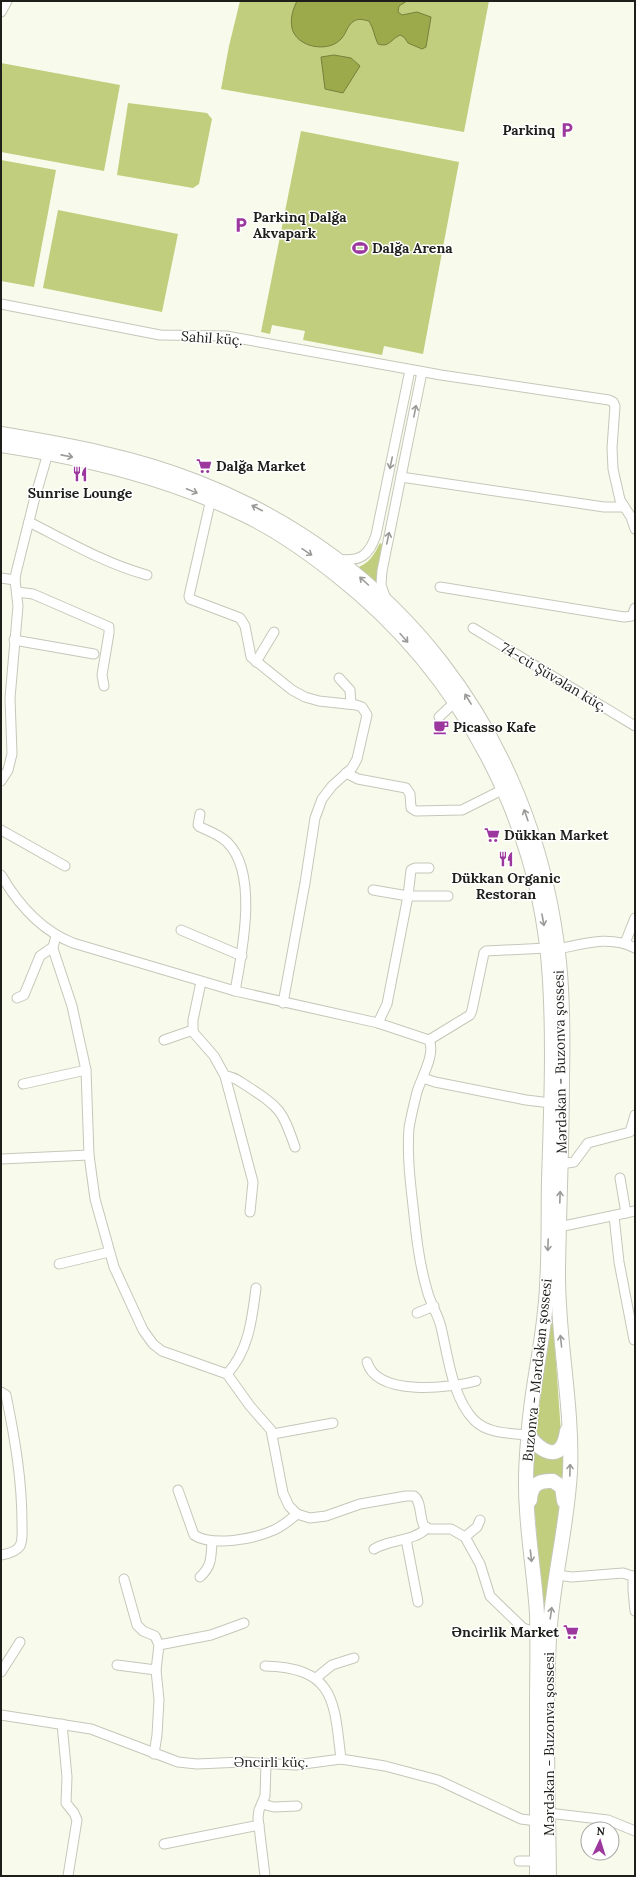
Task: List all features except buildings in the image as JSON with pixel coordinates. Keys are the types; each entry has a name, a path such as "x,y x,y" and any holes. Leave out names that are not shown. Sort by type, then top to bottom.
{"main road":[{"name":"Mərdəkan - Buzonva şossesi","path":"1,434 93,451 131,460 194,480 254,506 279,520 337,558 388,603 435,653 486,728 508,770 525,810 550,897 553,949 563,1027 558,1312 569,1416 570,1472 564,1532 549,1638 542,1817 548,1876"},
{"name":"Buzonva - Mərdəkan şossesi","path":"1,445 48,453 127,471 184,488 247,516 273,530 311,554 380,611 424,660 455,702 476,736 504,790 520,828 534,874 544,925 553,949 546,1297 528,1435 526,1497 536,1595 542,1817 537,1861 537,1876"},
{"path":"528,1435 541,1450 548,1452 556,1451 565,1444 569,1416"},
{"path":"528,1528 530,1494 533,1487 538,1482 552,1481 562,1487 564,1495 564,1532"}],"street":[{"path":"1,12 7,1"},
{"name":"Sahil küç.","path":"1,304 160,335 226,336 410,370 603,399 613,402 615,410 612,448 613,469 618,492 624,507"},
{"path":"337,558 347,560 358,558 365,555 372,546 376,535 410,370"},
{"path":"388,603 381,585 382,571 422,372"},
{"path":"1,781 8,770 12,754 10,698 18,606 15,580 48,453"},
{"path":"401,477 604,507 624,507 631,517 635,529"},
{"path":"211,499 190,596 193,601 227,612 243,621 249,653 256,662 292,690 305,697 319,701 351,704 362,707 365,711 366,721 356,760 322,799 315,818 305,883 283,1003"},
{"path":"29,522 105,560 147,575"},
{"path":"1,578 15,580"},
{"path":"440,587 624,617 632,616 635,608"},
{"path":"17,592 33,594 109,627 102,675 104,686"},
{"name":"74-cü Şüvəlan küç.","path":"473,628 635,726"},
{"path":"256,662 274,632"},
{"path":"14,640 94,654"},
{"path":"339,678 350,690 351,704"},
{"path":"439,717 455,702"},
{"path":"346,773 358,779 406,788 410,794 411,808 416,810 462,810 504,790"},
{"path":"200,814 198,825 226,841 232,847 241,868 245,890 246,916 242,956 235,991"},
{"path":"1,830 65,866"},
{"path":"378,1024 387,1004 412,868 429,868"},
{"path":"1,875 11,893 22,907 56,936 73,943 201,982 283,1003 378,1024 429,1040 470,1015 484,953 486,951 553,949 596,942 625,943 635,948"},
{"path":"373,890 408,896 448,896"},
{"path":"625,943 635,918"},
{"path":"181,930 242,956"},
{"path":"56,936 53,947 72,1006 86,1070 89,1155 95,1200 109,1252 142,1330 153,1344 167,1354 227,1374 273,1434 283,1493 289,1506 297,1514 310,1518 326,1516 360,1504 410,1496 416,1498 422,1523 427,1528"},
{"path":"17,998 24,995 40,956 53,947"},
{"path":"201,982 193,1020 193,1030 196,1036 218,1062 225,1076 253,1182 250,1212"},
{"path":"164,1040 193,1030"},
{"path":"429,1040 430,1052 411,1116 408,1161 421,1262 427,1292 440,1321 455,1386 470,1414 480,1425 493,1431 528,1435"},
{"path":"23,1084 86,1070"},
{"path":"225,1076 234,1078 272,1102 278,1108 286,1123 295,1147"},
{"path":"423,1078 435,1082 526,1100 551,1103"},
{"path":"561,1164 574,1162 588,1143 630,1132 635,1115"},
{"path":"1,1159 89,1155"},
{"path":"559,1227 631,1212 620,1178"},
{"path":"614,1216 619,1262 634,1340"},
{"path":"59,1264 109,1252"},
{"path":"227,1374 239,1360 250,1330 256,1288"},
{"path":"417,1313 434,1306"},
{"path":"367,1362 369,1369 375,1375 392,1384 415,1386 455,1386 476,1381"},
{"path":"1,1392 6,1395 16,1443 21,1480 22,1517 20,1546 1,1556"},
{"path":"273,1434 333,1423"},
{"path":"178,1490 194,1534 212,1541 243,1538 266,1533 280,1527 297,1514"},
{"path":"465,1537 477,1527 480,1520"},
{"path":"374,1550 383,1544 418,1535 427,1528 451,1529 465,1537 480,1564 490,1596 523,1628 537,1633"},
{"path":"406,1538 418,1602"},
{"path":"200,1577 208,1570 210,1565 212,1541"},
{"path":"557,1575 572,1577 623,1573 634,1576 632,1590 635,1611"},
{"path":"124,1579 137,1624 143,1631 155,1636 159,1645 156,1670 160,1700 154,1754"},
{"path":"159,1645 211,1635 244,1623"},
{"path":"1,1672 20,1642"},
{"path":"316,1678 332,1665 354,1658"},
{"path":"118,1665 156,1670"},
{"path":"265,1666 289,1668 316,1678 326,1690 335,1710 341,1760"},
{"name":"Əncirli küç.","path":"1,1715 92,1729 171,1761 184,1763 296,1765 341,1760 385,1766 430,1777 521,1819 542,1817 608,1820 635,1831"},
{"path":"62,1724 67,1777 66,1803 74,1813 77,1820 68,1876"},
{"path":"265,1876 259,1814 266,1796 266,1764"},
{"path":"262,1804 274,1807 297,1806"},
{"path":"164,1844 259,1825"},
{"path":"519,1861 537,1861"}],"shaded area":[{"path":"240,1 489,1 464,132 221,89 229,46"},
{"path":"297,1 407,1 399,6 398,12 402,15 417,12 431,17 426,47 422,49 408,43 404,37 400,35 385,45 378,44 369,21 360,19 352,23 342,38 334,44 320,47 306,44 299,40 292,28 292,14"},
{"path":"334,55 351,58 360,66 343,93 325,89 321,57"},
{"path":"1,63 120,85 104,171 1,152"},
{"path":"128,103 207,113 212,119 199,184 193,188 117,175"},
{"path":"301,131 459,162 423,354 384,346 382,355 303,340 305,331 272,325 270,334 261,332"},
{"path":"1,160 56,170 34,287 1,281"},
{"path":"58,210 178,234 162,312 43,288"},
{"path":"380,543 382,544 376,585 356,568 371,558"},
{"path":"552,1307 561,1433 560,1440 551,1446 537,1438 536,1431"},
{"path":"532,1448 536,1452 544,1455 552,1455 566,1450 564,1486 530,1484"},
{"path":"550,1487 557,1490 561,1502 544,1621 534,1503 539,1490"}],"place":[{"name":"Parkinq","path":"567,130"},
{"name":"Parkinq Dalğa Akvapark","path":"241,225"},
{"name":"Dalğa Arena","path":"360,248"},
{"name":"Dalğa Market","path":"204,466"},
{"name":"Sunrise Lounge","path":"80,474"},
{"name":"Picasso Kafe","path":"441,727"},
{"name":"Dükkan Market","path":"492,835"},
{"name":"Dükkan Organic Restoran","path":"506,859"},
{"name":"Əncirlik Market","path":"571,1632"}]}
